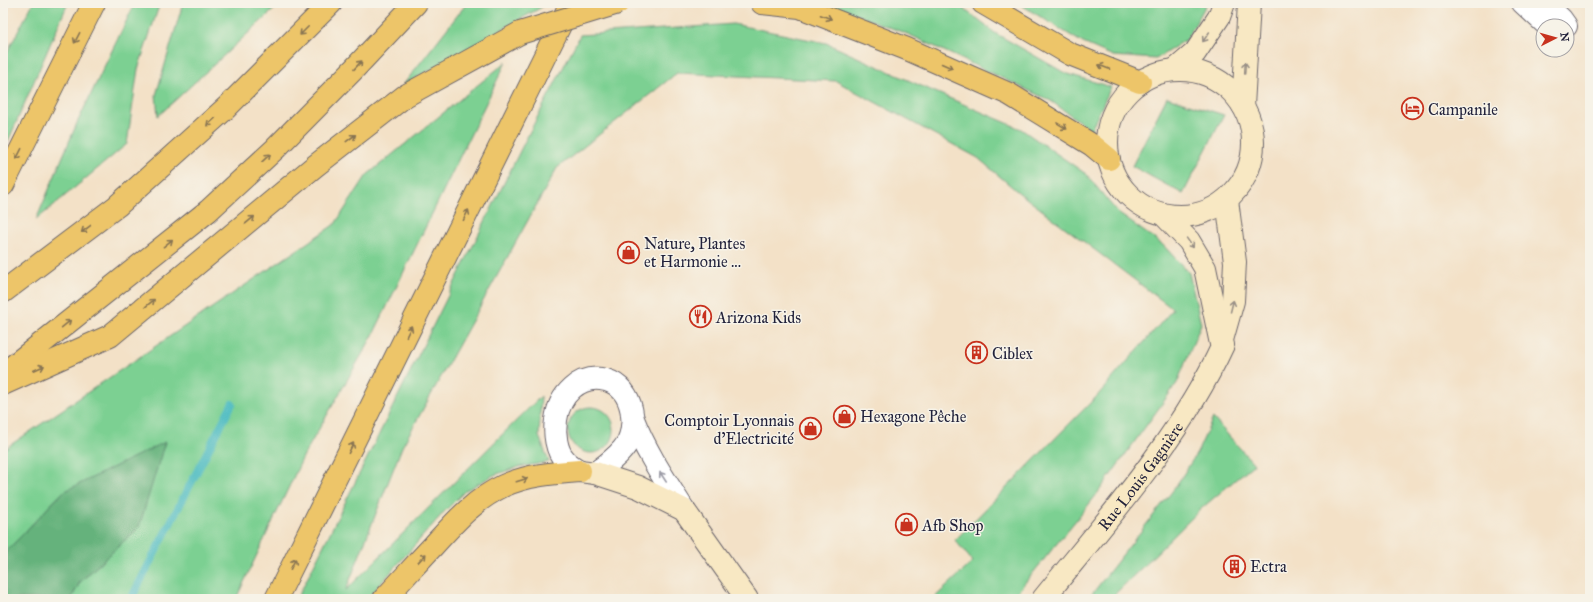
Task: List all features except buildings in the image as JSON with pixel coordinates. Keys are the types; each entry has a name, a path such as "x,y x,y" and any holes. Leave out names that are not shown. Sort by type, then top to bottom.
{"highway":[{"path":"3,185 94,3"},
{"path":"3,292 117,206 226,108 331,3"},
{"path":"3,374 208,211 275,150 416,3"},
{"path":"276,599 571,3"},
{"path":"3,384 110,336 315,166 406,96 520,33 621,3"},
{"path":"762,3 800,7 907,49 1009,94 1092,145 1109,159"},
{"path":"983,3 1070,54 1140,82"},
{"path":"384,599 463,514 481,499 503,486 540,474 588,472"}],"street":[{"path":"1175,70 1195,53 1219,17 1224,3"},
{"path":"1243,106 1249,3"},
{"path":"1523,3 1539,18"},
{"path":"1544,3 1560,18"},
{"path":"1175,70 1195,72 1214,79 1230,90 1243,106 1251,125 1253,146 1249,166 1240,185 1226,200 1207,211 1185,216 1163,214 1144,207 1128,194 1116,178 1109,159 1107,137 1112,116 1124,96 1140,82 1157,74 1175,70"},
{"name":"Rue Louis Gagnière","path":"1221,344 1233,302 1235,262 1226,200"},
{"name":"Rue Louis Gagnière","path":"1043,599 1129,492 1191,406 1214,365 1223,345 1221,344 1205,268 1189,240 1163,214"},
{"path":"684,510 638,488 588,472 564,460 557,445 554,428 557,410 564,397 572,387 595,379 607,380 623,392 630,404 633,419 643,443 655,466 747,599"},
{"path":"588,472 612,460 624,448 631,435 633,419"}],"green space":[{"path":"33,3 68,3 3,153 3,60"},
{"path":"135,3 160,3 138,69 127,144 36,220 77,123"},
{"path":"183,3 281,3 158,116 156,95"},
{"path":"467,3 544,3 542,7 403,85"},
{"path":"811,3 956,3 995,33 1065,73 1111,87 1091,130 1051,101 910,35 849,12"},
{"path":"1018,3 1207,3 1187,39 1156,59 1113,56 1083,43"},
{"path":"733,24 826,43 1021,129 1086,174 1118,213 1163,245 1189,273 1201,324 1177,383 1094,498 1015,595 1010,599 933,599 973,562 955,540 1098,395 1173,309 1018,192 978,158 836,81 677,73 557,168 402,447 346,590 541,396 539,436 549,462 519,467 494,475 465,491 444,512 367,599 297,599 525,141 580,35"},
{"path":"506,62 372,337 304,455 236,599 71,599 80,582 139,527 63,492 3,555 3,450 335,224 367,175"},
{"path":"1167,97 1224,115 1183,194 1132,166"},
{"path":"591,407 604,411 610,417 614,430 610,443 604,449 591,453 578,449 572,443 568,430 572,417 578,411"},
{"path":"1213,418 1254,464 1202,508 1110,599 1088,599 1174,489 1197,453"},
{"path":"165,442 139,527 80,582 71,599 3,599 3,555 63,492"}],"waterway":[{"path":"131,599 232,404"}],"place":[{"name":"Campanile","path":"1413,109"},
{"name":"Nature, Plantes et Harmonie ...","path":"629,252"},
{"name":"Arizona Kids","path":"701,317"},
{"name":"Ciblex","path":"977,353"},
{"name":"Hexagone Pêche","path":"844,416"},
{"name":"Comptoir Lyonnais d'Electricité","path":"810,429"},
{"name":"Afb Shop","path":"907,525"},
{"name":"Ectra","path":"1235,566"}]}
